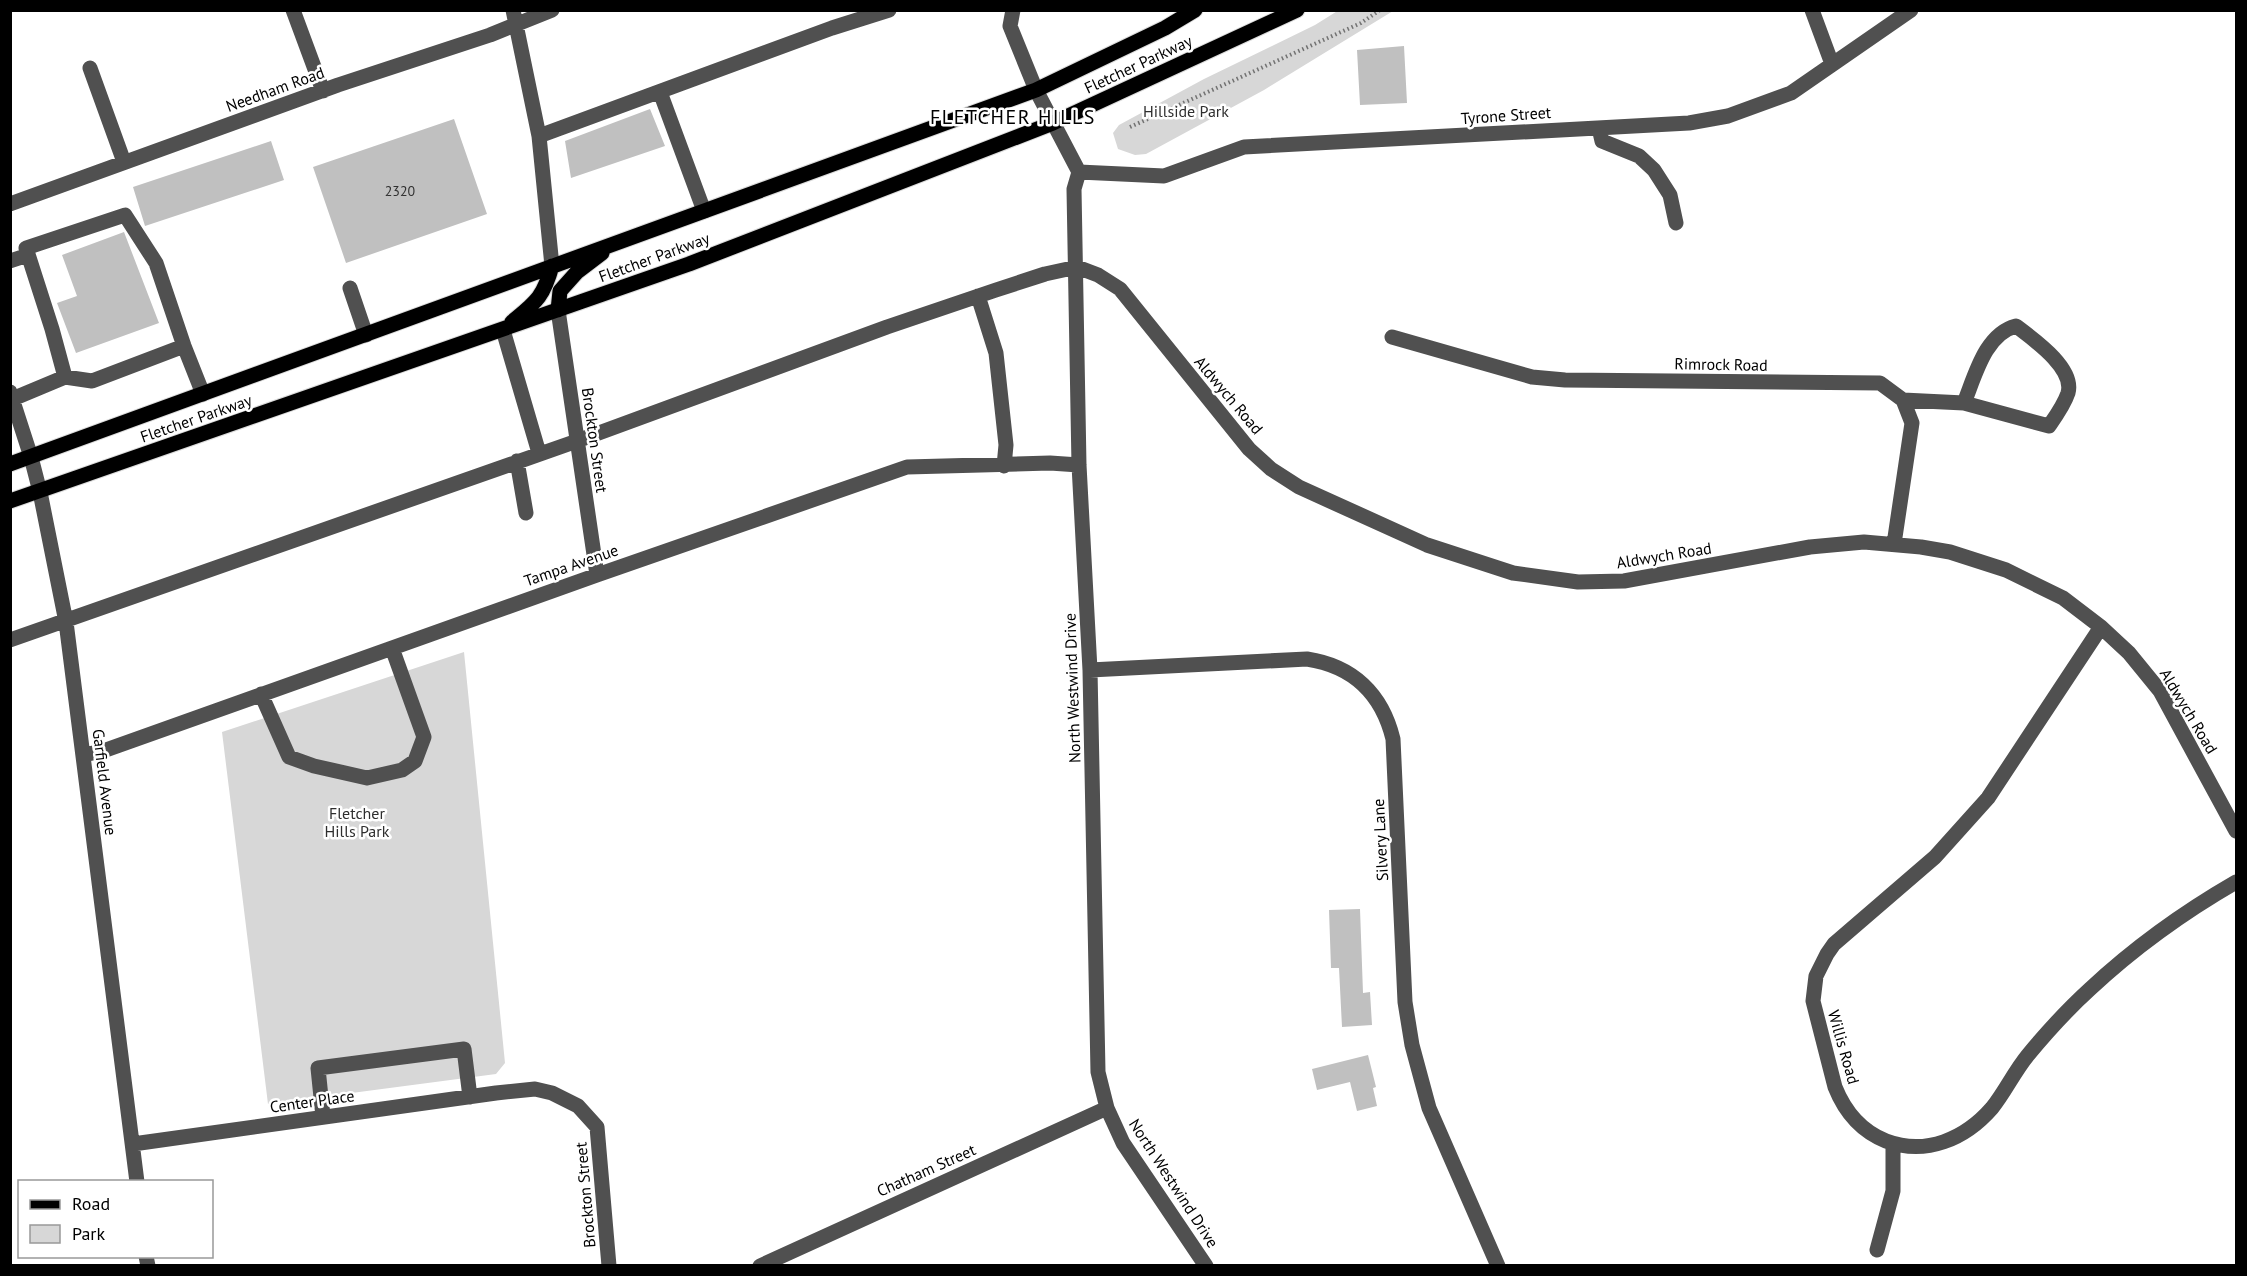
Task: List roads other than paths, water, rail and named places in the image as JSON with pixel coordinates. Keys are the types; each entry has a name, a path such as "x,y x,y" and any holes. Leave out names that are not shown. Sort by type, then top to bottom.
{"main road":[{"name":"Fletcher Parkway","path":"10,464 1036,90 1166,28 1195,10"},
{"name":"Fletcher Parkway","path":"10,501 689,264 1053,123 1297,10"},
{"path":"558,310 560,291 577,272 617,243"},
{"path":"503,330 540,299 547,286 552,266"}],"street":[{"path":"293,10 323,91"},
{"name":"Needham Road","path":"10,204 323,91 514,18 552,10"},
{"path":"538,136 832,28 889,10"},
{"path":"1002,10 1036,90 1079,172"},
{"path":"1010,27 1013,10"},
{"path":"1812,10 1832,64"},
{"name":"Tyrone Street","path":"1079,172 1164,176 1244,147 1689,123 1728,116 1791,93 1911,10"},
{"path":"514,18 538,136 552,266"},
{"path":"90,68 124,162"},
{"path":"660,92 704,211"},
{"path":"1599,128 1602,141 1639,156 1654,170 1670,195 1676,223"},
{"name":"North Westwind Drive","path":"1079,172 1074,189 1079,465 1090,670 1098,1072 1107,1108 1123,1143 1206,1266"},
{"path":"65,377 26,248 125,215 156,263 203,394"},
{"path":"10,261 28,255"},
{"path":"10,640 577,441 880,330 1045,274 1077,267"},
{"name":"Aldwych Road","path":"1077,267 1098,275 1120,289 1249,449 1271,469 1299,487 1427,545 1513,573 1556,580 1601,582 1624,581 1810,547 1864,542 1950,552 2006,570 2063,598 2101,627 2129,653 2160,691 2236,831"},
{"path":"350,288 366,334"},
{"path":"978,296 996,353 1006,445 1004,466"},
{"name":"Brockton Street","path":"558,310 597,575"},
{"path":"1894,544 1912,423 1903,400 1964,403 2049,426 2069,391 2064,368 2016,326 2005,329 1994,340 1981,361 1964,403"},
{"path":"503,330 539,453"},
{"name":"Rimrock Road","path":"1392,337 1532,376 1565,380 1880,383 1903,400"},
{"path":"11,397 65,377 92,381 184,346"},
{"name":"Garfield Avenue","path":"11,397 40,492 66,622 137,1180"},
{"path":"517,461 526,513"},
{"name":"Tampa Avenue","path":"83,755 103,751 907,467 1050,463 1079,465"},
{"name":"Willis Road","path":"2101,627 1988,798 1935,857 1834,944 1820,965 1816,976 1814,1001 1838,1093 1848,1112 1857,1123 1880,1139 1893,1144 1913,1147 1932,1146 1968,1130 1992,1108 2026,1057 2088,990 2178,917 2236,882"},
{"path":"261,694 290,757 314,766 367,778 402,770 415,760 424,737 392,648"},
{"name":"Silvery Lane","path":"1090,670 1307,659 1350,673 1362,682 1379,702 1393,739 1405,1002 1412,1045 1429,1108 1498,1266"},
{"path":"323,1117 318,1068 464,1049 470,1096"},
{"name":"Brockton Street","path":"496,1093 535,1089 552,1093 578,1107 597,1127 609,1266"},
{"name":"Center Place","path":"133,1144 496,1093"},
{"name":"Chatham Street","path":"760,1266 1107,1108"},
{"path":"1877,1250 1893,1191 1893,1144"}],"district":[{"name":"FLETCHER HILLS","path":"1013,117"}],"park label":[{"name":"Hillside Park","path":"1186,111"},
{"name":"Fletcher Hills Park","path":"357,822"}]}
